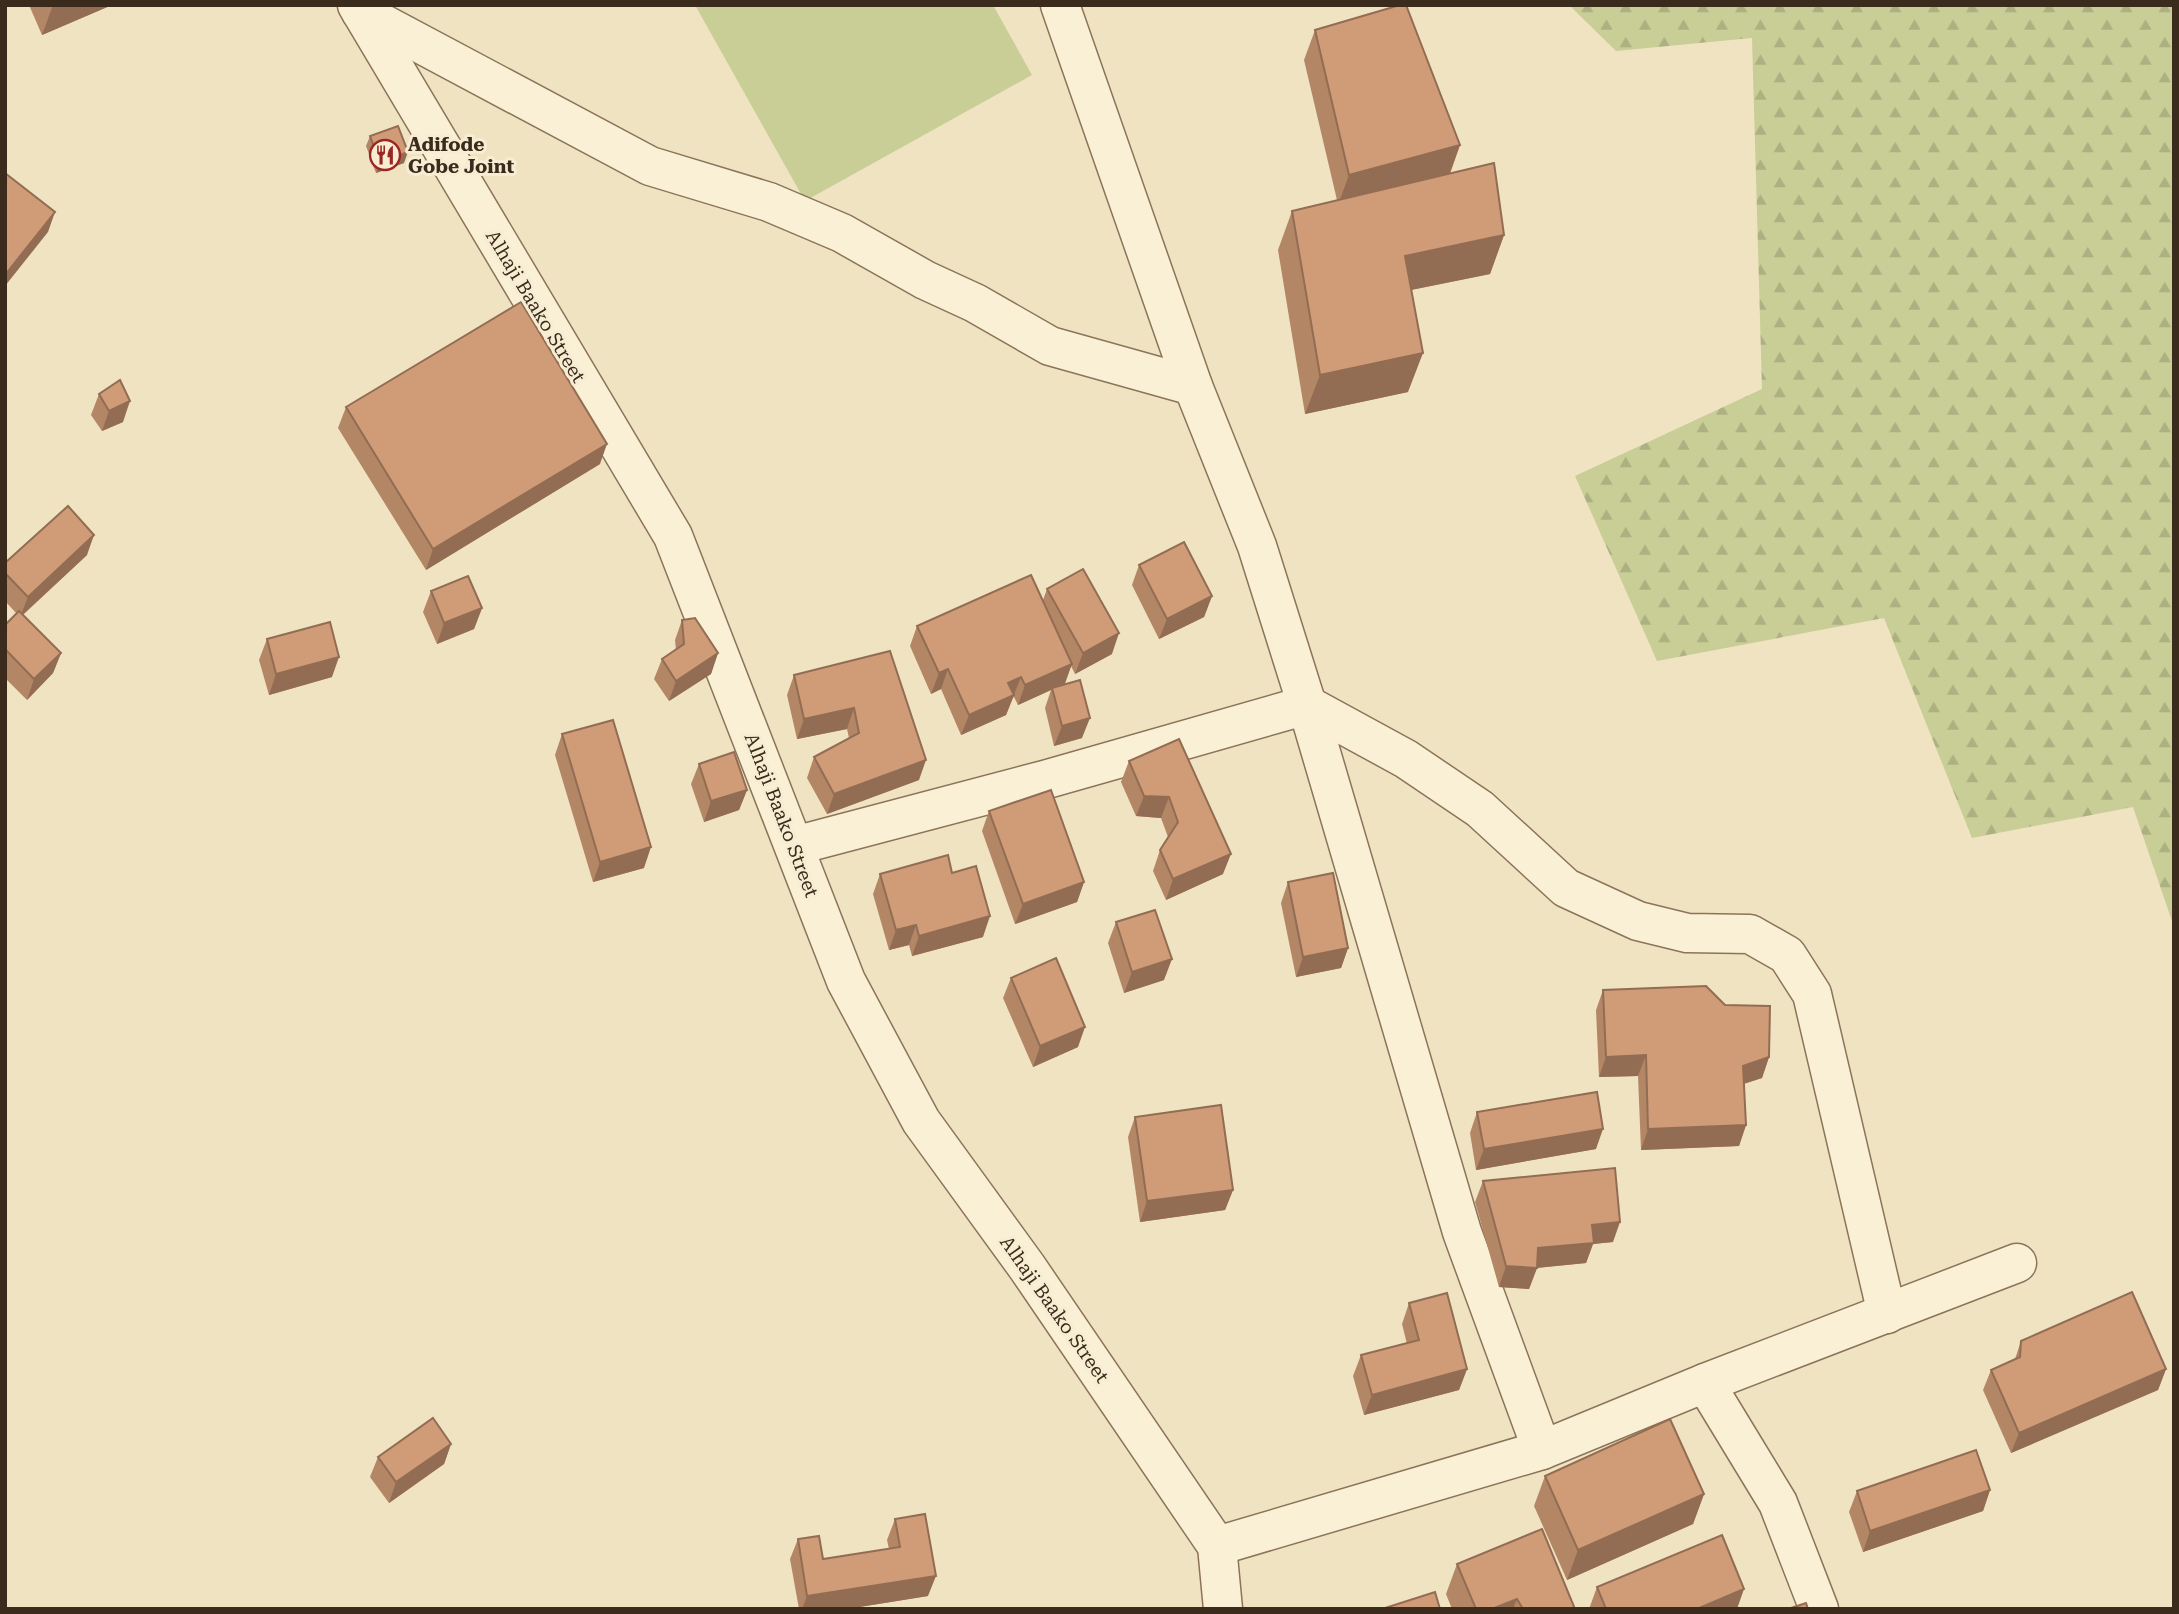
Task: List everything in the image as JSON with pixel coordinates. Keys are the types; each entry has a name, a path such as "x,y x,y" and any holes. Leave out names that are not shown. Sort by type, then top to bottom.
{"street":[{"path":"1060,5 1193,386 1256,546 1307,705 1462,1232 1542,1450"},
{"path":"359,8 650,166 769,202 842,233 1050,346 1193,386"},
{"name":"Alhaji Baako Street","path":"359,8 673,536 846,981 921,1121 1035,1278 1217,1546 1223,1609"},
{"path":"794,846 1044,780 1307,705 1406,759 1480,809 1566,888 1638,921 1687,933 1750,934 1787,955 1812,994 1887,1314"},
{"path":"1217,1546 1542,1450 1705,1383 2017,1263"},
{"path":"1705,1383 1778,1503 1819,1609"}],"green space":[{"path":"695,5 993,5 1032,75 805,201"},
{"path":"1569,5 2174,5 2174,927 2133,807 1972,838 1884,618 1657,661 1575,476 1762,389 1752,38 1616,51"}],"building":[{"path":"1406,5 1460,145 1349,175 1315,30"},
{"path":"398,126 408,152 380,162 370,136"},
{"path":"1494,163 1504,235 1405,256 1423,353 1320,375 1292,211"},
{"path":"5,173 55,212 5,275"},
{"path":"521,302 607,444 433,549 346,407"},
{"path":"120,380 130,401 109,411 99,394"},
{"path":"68,506 94,535 28,597 5,573 5,563"},
{"path":"1184,542 1212,596 1167,619 1139,565"},
{"path":"1083,569 1119,633 1083,653 1047,589"},
{"path":"1031,575 1072,664 1025,685 1021,677 1008,683 1014,695 969,715 948,669 939,673 917,626"},
{"path":"468,576 482,608 444,623 431,591"},
{"path":"19,611 61,653 34,679 5,649 5,625"},
{"path":"695,618 718,653 676,681 662,659 684,644 682,620"},
{"path":"330,622 339,657 276,674 267,639"},
{"path":"890,651 926,760 834,794 814,757 859,733 854,708 804,719 794,675"},
{"path":"1080,680 1090,718 1062,726 1052,688"},
{"path":"613,720 651,847 600,862 562,734"},
{"path":"1179,739 1231,854 1173,879 1160,850 1178,822 1169,797 1144,796 1129,761"},
{"path":"734,752 747,790 711,801 699,764"},
{"path":"1051,790 1084,882 1023,904 989,811"},
{"path":"948,855 952,873 976,866 990,916 919,936 916,925 896,930 880,874"},
{"path":"1333,873 1348,948 1303,957 1288,882"},
{"path":"1155,910 1172,959 1132,972 1116,922"},
{"path":"1056,958 1085,1027 1040,1046 1011,978"},
{"path":"1706,986 1725,1005 1770,1006 1769,1057 1743,1066 1746,1125 1648,1129 1646,1055 1606,1057 1603,990"},
{"path":"1597,1092 1603,1129 1484,1149 1477,1112"},
{"path":"1221,1105 1233,1190 1147,1201 1135,1117"},
{"path":"1615,1168 1620,1222 1592,1225 1594,1243 1538,1248 1537,1268 1506,1266 1483,1181"},
{"path":"2132,1292 2166,1369 2019,1433 1991,1370 2020,1357 2021,1341"},
{"path":"1447,1293 1467,1369 1372,1395 1361,1355 1419,1340 1409,1303"},
{"path":"433,1418 451,1444 396,1482 378,1457"},
{"path":"1670,1419 1704,1494 1578,1550 1545,1476"},
{"path":"1976,1450 1990,1490 1870,1531 1857,1491"},
{"path":"925,1514 936,1576 807,1596 798,1539 819,1536 823,1559 900,1547 895,1519"},
{"path":"1542,1529 1575,1609 1523,1609 1517,1599 1492,1609 1476,1609 1457,1564"},
{"path":"1722,1535 1744,1589 1697,1609 1606,1609 1597,1587"},
{"path":"1435,1592 1440,1609 1382,1609"},
{"path":"1806,1603 1808,1609 1788,1609"}],"place":[{"name":"Adifode Gobe Joint","path":"385,155"}]}
